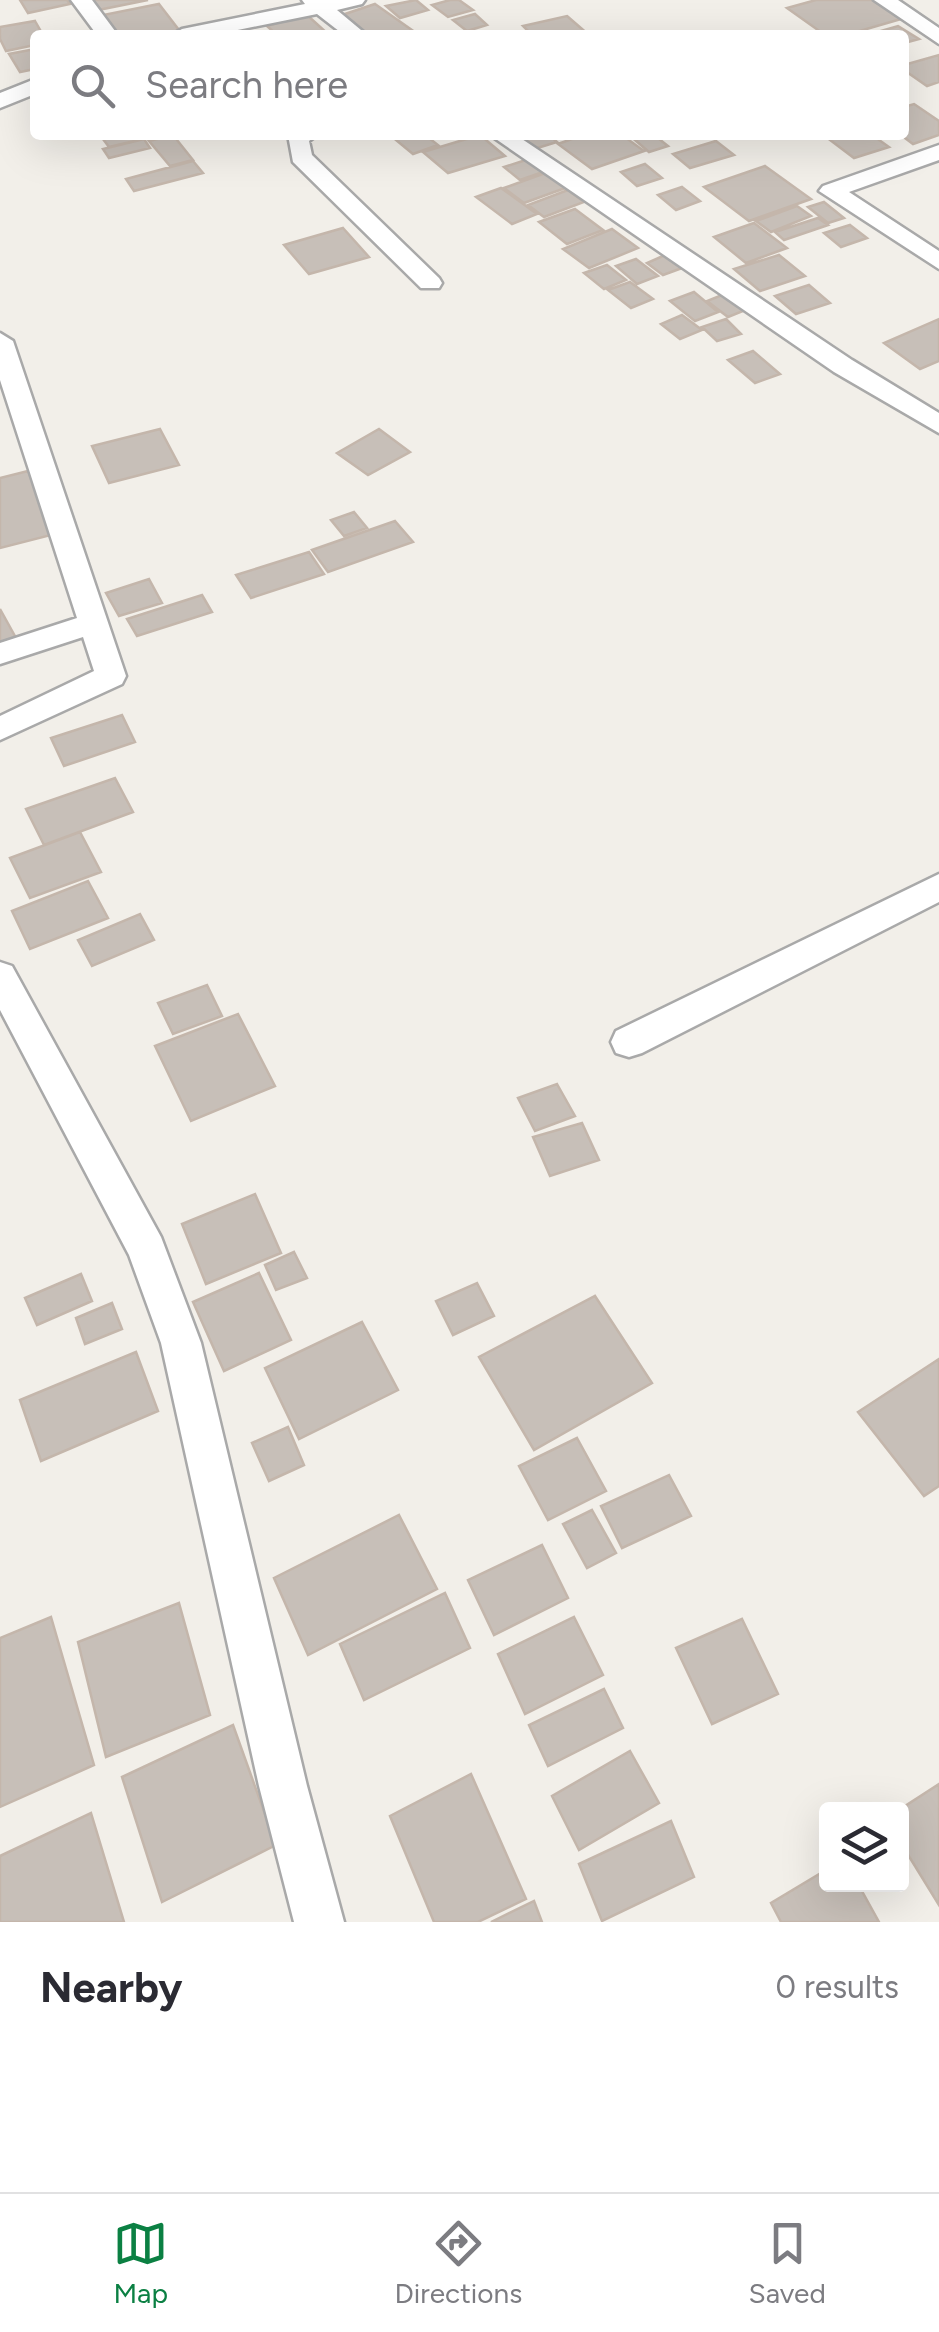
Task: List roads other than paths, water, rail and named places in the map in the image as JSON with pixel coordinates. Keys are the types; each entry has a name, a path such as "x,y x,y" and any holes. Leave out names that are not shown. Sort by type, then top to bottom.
{"street":[{"path":"81,0 104,30"},
{"path":"203,30 317,3 355,0"},
{"path":"884,0 939,38"},
{"path":"317,3 351,30"},
{"path":"0,100 30,88"},
{"path":"296,140 300,157 430,283"},
{"path":"508,140 843,366 935,416"},
{"path":"939,152 831,191 939,262"},
{"path":"0,341 111,676 0,728"},
{"path":"0,654 94,623"},
{"path":"629,1042 939,886"},
{"path":"0,976 147,1250 181,1343 283,1786 319,1922"}]}
